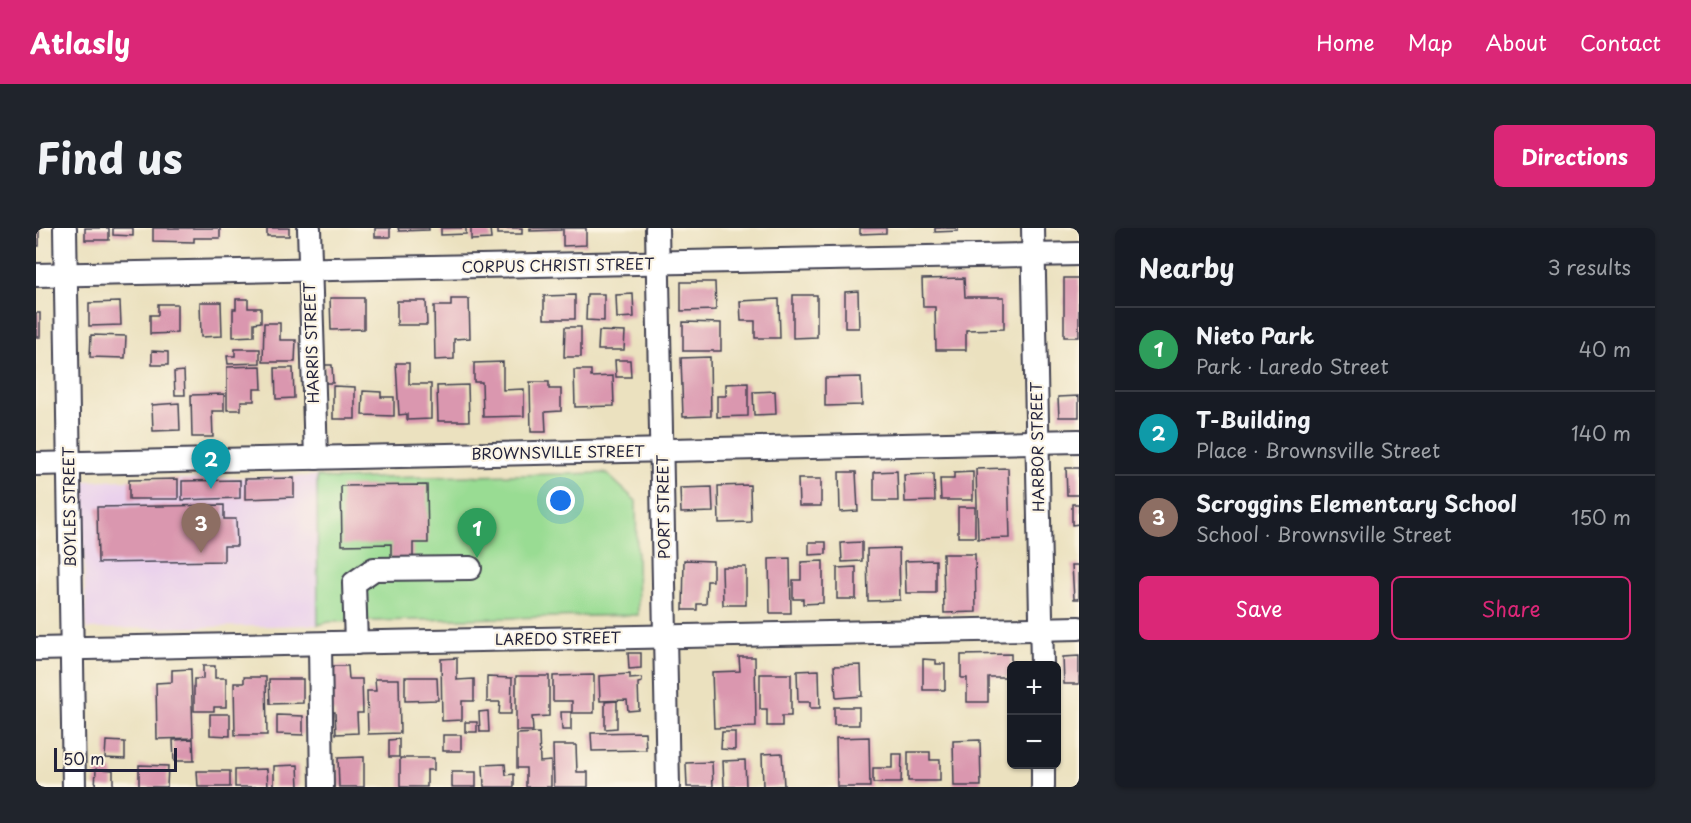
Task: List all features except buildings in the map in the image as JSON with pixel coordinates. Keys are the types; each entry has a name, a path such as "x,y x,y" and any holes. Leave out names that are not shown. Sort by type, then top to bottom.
{"street":[{"name":"BOYLES STREET","path":"65,228 74,787"},
{"name":"HARRIS STREET","path":"309,228 316,458"},
{"name":"PORT STREET","path":"657,228 667,636 668,787"},
{"name":"HARBOR STREET","path":"1034,228 1042,661"},
{"name":"CORPUS CHRISTI STREET","path":"36,275 1079,254"},
{"name":"BROWNSVILLE STREET","path":"36,464 1079,441"},
{"path":"356,643 354,583 374,569 470,568"},
{"name":"LAREDO STREET","path":"36,649 1079,628"},
{"path":"320,644 322,787"},
{"path":"1043,769 1043,787"}],"shaded area":[{"path":"317,476 318,625 86,629 82,481"}],"green space":[{"path":"606,473 636,501 638,615 329,622 318,625 317,476 334,479"}],"place":[{"name":"T-Building","path":"211,489"},
{"name":"Scroggins Elementary School","path":"201,553"},
{"name":"Nieto Park","path":"477,558"}]}
